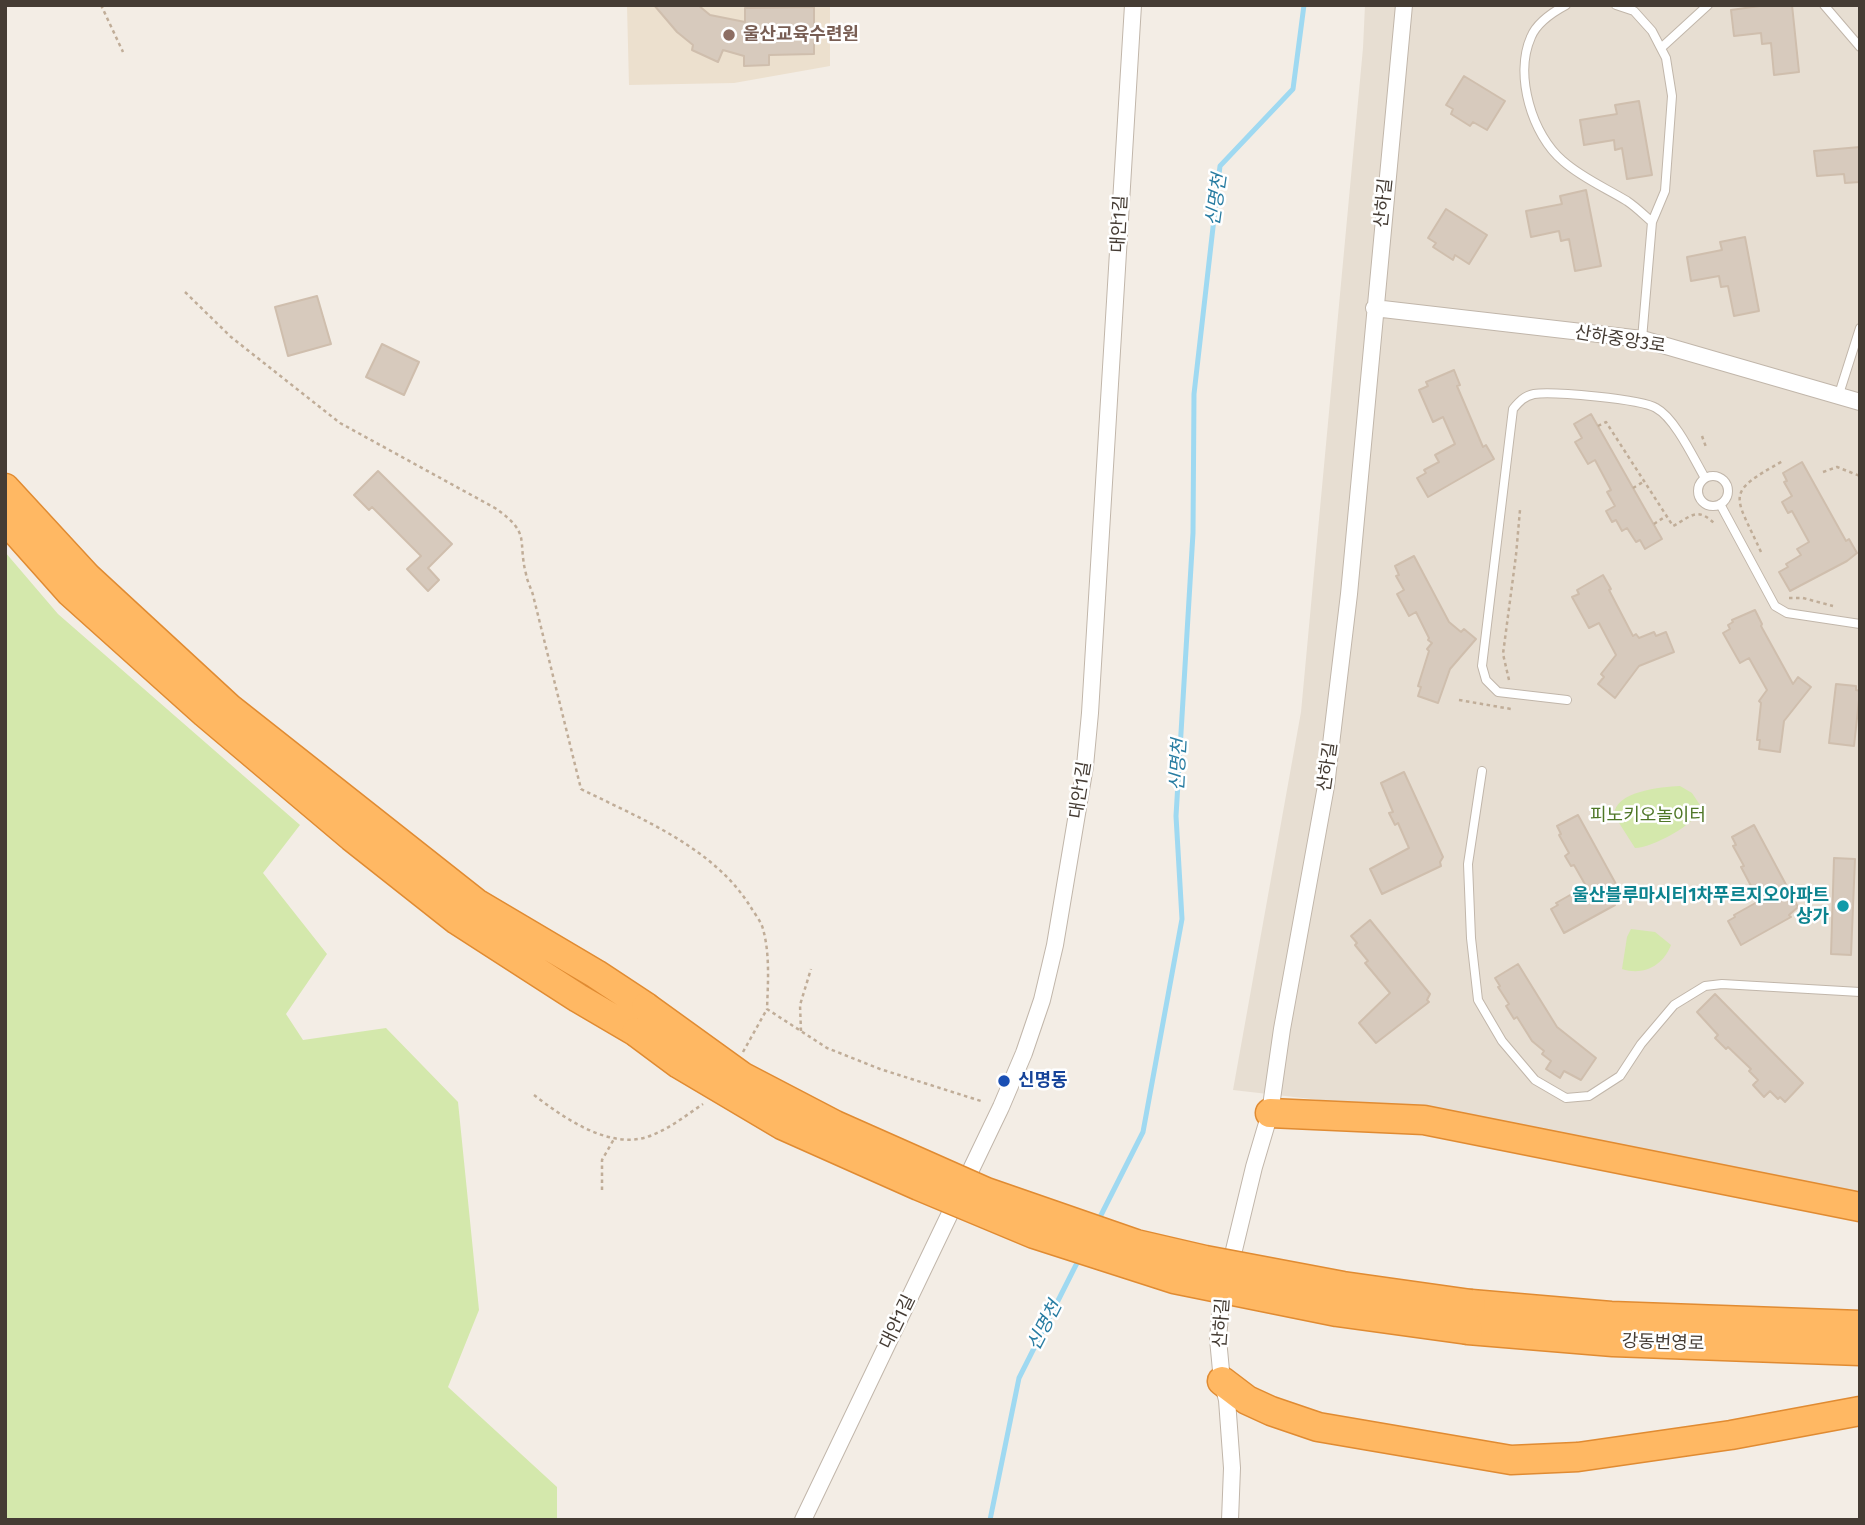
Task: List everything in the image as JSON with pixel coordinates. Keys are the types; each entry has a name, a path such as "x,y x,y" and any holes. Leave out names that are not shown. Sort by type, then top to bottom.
{"highway":[{"path":"5,488 87,577 229,708 476,903 596,974 641,1019"},
{"path":"5,519 80,601 205,713 361,844 457,920 578,998 641,1019 835,1125 986,1192 1136,1244 1343,1286 1469,1317"},
{"path":"1270,1113 1424,1120 1860,1207"},
{"name":"강동번영로","path":"1469,1317 1541,1312 1636,1318 1860,1325"},
{"name":"강동번영로","path":"1469,1317 1613,1342 1860,1351"},
{"path":"1222,1381 1247,1400 1318,1427 1511,1460 1578,1457 1731,1435 1860,1412"}],"street":[{"name":"대안1길","path":"803,1520 1001,1107 1024,1053 1042,1000 1055,945 1085,766 1090,713 1133,5"},
{"name":"산하길","path":"1230,1520 1232,1468 1227,1400 1222,1381 1218,1339 1221,1304 1270,1113 1282,1029 1326,786 1349,594 1404,5"},
{"name":"산하중앙3로","path":"1374,308 1642,340 1860,402"}],"lane":[{"path":"1566,5 1551,12 1531,36 1523,69 1530,102 1542,135 1561,160 1582,176 1630,203 1652,222"},
{"path":"1616,5 1634,12 1652,31 1666,58 1672,96 1665,191 1652,222 1642,340"},
{"path":"1661,48 1708,5"},
{"path":"1824,5 1860,47"},
{"path":"1839,394 1860,328"},
{"path":"1567,700 1498,692 1486,680 1482,666 1513,409 1520,400 1536,393 1596,397 1657,408 1667,416 1705,478"},
{"path":"1715,476 1726,484 1728,493 1720,504 1706,505 1699,498 1698,489 1705,478 1715,476"},
{"path":"1720,504 1775,606 1787,613 1860,624"},
{"path":"1482,771 1468,864 1471,938 1478,1000 1502,1041 1535,1080 1566,1098 1589,1096 1620,1076 1641,1044 1674,1005 1705,986 1722,984 1860,992"}],"path":[{"path":"101,5 123,52"},
{"path":"185,292 231,337 340,423 495,508 515,525 522,537 525,573 533,595 581,789 690,847 715,864 743,895 763,927 768,968 767,1009 740,1057"},
{"path":"1598,426 1606,422 1673,526 1700,514 1707,516 1720,529"},
{"path":"1702,436 1706,447"},
{"path":"1763,556 1740,506 1739,494 1743,486 1754,477 1783,461"},
{"path":"1823,472 1837,467 1860,476"},
{"path":"1633,488 1643,482"},
{"path":"1515,686 1508,680 1503,654 1520,510"},
{"path":"1654,524 1666,516"},
{"path":"1788,598 1803,598 1837,607"},
{"path":"1459,700 1511,709"},
{"path":"801,1031 800,1005 811,969"},
{"path":"767,1009 827,1048 880,1069 1001,1107"},
{"path":"534,1095 553,1110 614,1139 644,1138 670,1127 704,1104"},
{"path":"602,1190 602,1160 614,1139"}],"shaded area":[{"name":"울산교육수련원","path":"627,5 830,5 830,66 734,83 629,85"},
{"path":"1365,5 1860,5 1860,1196 1416,1111 1233,1090 1301,712"}],"green space":[{"path":"5,552 58,614 300,825 263,873 327,954 286,1014 303,1040 386,1028 458,1102 479,1310 448,1387 557,1487 557,1520 5,1520"},
{"name":"피노키오놀이터","path":"1680,786 1692,793 1702,808 1698,814 1673,834 1652,844 1635,848 1614,815 1616,807 1622,800 1640,792"},
{"path":"1631,929 1655,932 1671,945 1658,964 1645,970 1622,969 1627,937"}],"building":[{"path":"654,5 698,5 710,15 745,22 745,8 814,7 814,54 769,55 769,65 744,66 744,56 723,50 718,62 692,50 693,45 677,32"},
{"path":"1792,5 1799,72 1774,75 1771,43 1762,44 1761,33 1734,36 1731,10"},
{"path":"1464,76 1505,101 1487,130 1473,122 1470,126 1451,114 1453,109 1446,105"},
{"path":"1639,101 1652,175 1627,179 1622,148 1615,150 1614,140 1584,145 1580,120 1617,114 1615,105"},
{"path":"1860,147 1860,182 1845,183 1844,174 1817,176 1814,151"},
{"path":"1586,190 1601,266 1575,271 1569,239 1561,241 1559,231 1531,237 1526,211 1562,204 1560,196"},
{"path":"1446,209 1487,235 1469,264 1455,255 1453,260 1433,247 1436,243 1428,238"},
{"path":"1745,237 1759,311 1734,316 1728,286 1721,287 1719,276 1691,281 1687,257 1722,250 1720,242"},
{"path":"317,296 331,344 288,356 275,307"},
{"path":"382,344 419,362 404,395 366,377"},
{"path":"1454,370 1460,385 1457,386 1483,447 1486,445 1494,459 1428,497 1417,478 1426,473 1424,470 1439,462 1435,455 1455,444 1443,417 1433,422 1419,390 1428,386 1426,382"},
{"path":"1591,414 1662,539 1645,549 1640,540 1636,542 1627,528 1622,531 1616,520 1612,522 1606,511 1615,506 1607,492 1611,490 1595,460 1588,464 1575,442 1582,438 1574,424"},
{"path":"1802,462 1846,541 1849,539 1857,553 1790,591 1779,572 1801,555 1797,549 1809,542 1792,511 1788,513 1782,502 1792,496 1784,482 1787,481 1783,473"},
{"path":"378,471 452,544 428,568 439,580 428,591 407,569 421,556 372,507 369,510 354,495"},
{"path":"1414,556 1449,622 1476,639 1450,669 1438,703 1418,696 1421,687 1418,686 1429,651 1427,649 1432,643 1428,640 1416,612 1409,616 1397,594 1404,590 1396,576 1399,575 1395,566"},
{"path":"1603,575 1633,636 1636,634 1639,638 1654,632 1656,636 1666,632 1674,652 1639,666 1615,698 1598,684 1604,677 1601,674 1616,655 1599,623 1589,628 1572,597 1579,594 1577,590"},
{"path":"1755,610 1793,684 1798,677 1811,687 1784,721 1780,752 1759,749 1759,701 1767,690 1749,658 1740,663 1723,633 1730,629 1728,625 1732,620"},
{"path":"1836,684 1856,686 1856,690 1860,691 1854,746 1829,743"},
{"path":"1404,772 1443,857 1441,866 1382,894 1370,869 1409,848 1398,823 1395,825 1389,813 1393,812 1381,783"},
{"path":"1578,815 1622,895 1618,897 1620,900 1614,903 1615,905 1564,933 1551,909 1558,905 1556,903 1586,886 1574,865 1571,866 1565,856 1569,853 1557,826"},
{"path":"1754,825 1798,907 1789,915 1791,917 1741,945 1728,921 1759,901 1741,867 1744,866 1733,846 1736,845 1732,837"},
{"name":"울산블루마시티1차푸르지오아파트 상가","path":"1834,858 1855,859 1851,955 1831,954"},
{"path":"1370,920 1430,994 1427,1000 1429,1002 1376,1043 1359,1023 1390,993 1365,963 1368,961 1351,936"},
{"path":"1518,964 1557,1027 1596,1058 1581,1080 1564,1071 1560,1078 1546,1069 1551,1061 1542,1054 1544,1051 1532,1041 1517,1017 1514,1019 1506,1006 1509,1004 1495,978"},
{"path":"1715,994 1803,1083 1785,1102 1770,1091 1764,1097 1753,1085 1758,1080 1749,1071 1751,1069 1715,1038 1718,1035 1697,1012"}],"waterway":[{"name":"신명천","path":"1097,1223 1143,1132 1182,919 1176,816 1193,533 1194,394 1220,166 1293,89 1304,5"},
{"name":"신명천","path":"990,1520 1019,1378 1080,1257"}],"place":[{"name":"울산교육수련원","path":"729,35"},
{"name":"울산블루마시티1차푸르지오아파트 상가","path":"1843,906"},
{"name":"신명동","path":"1004,1081"}]}
